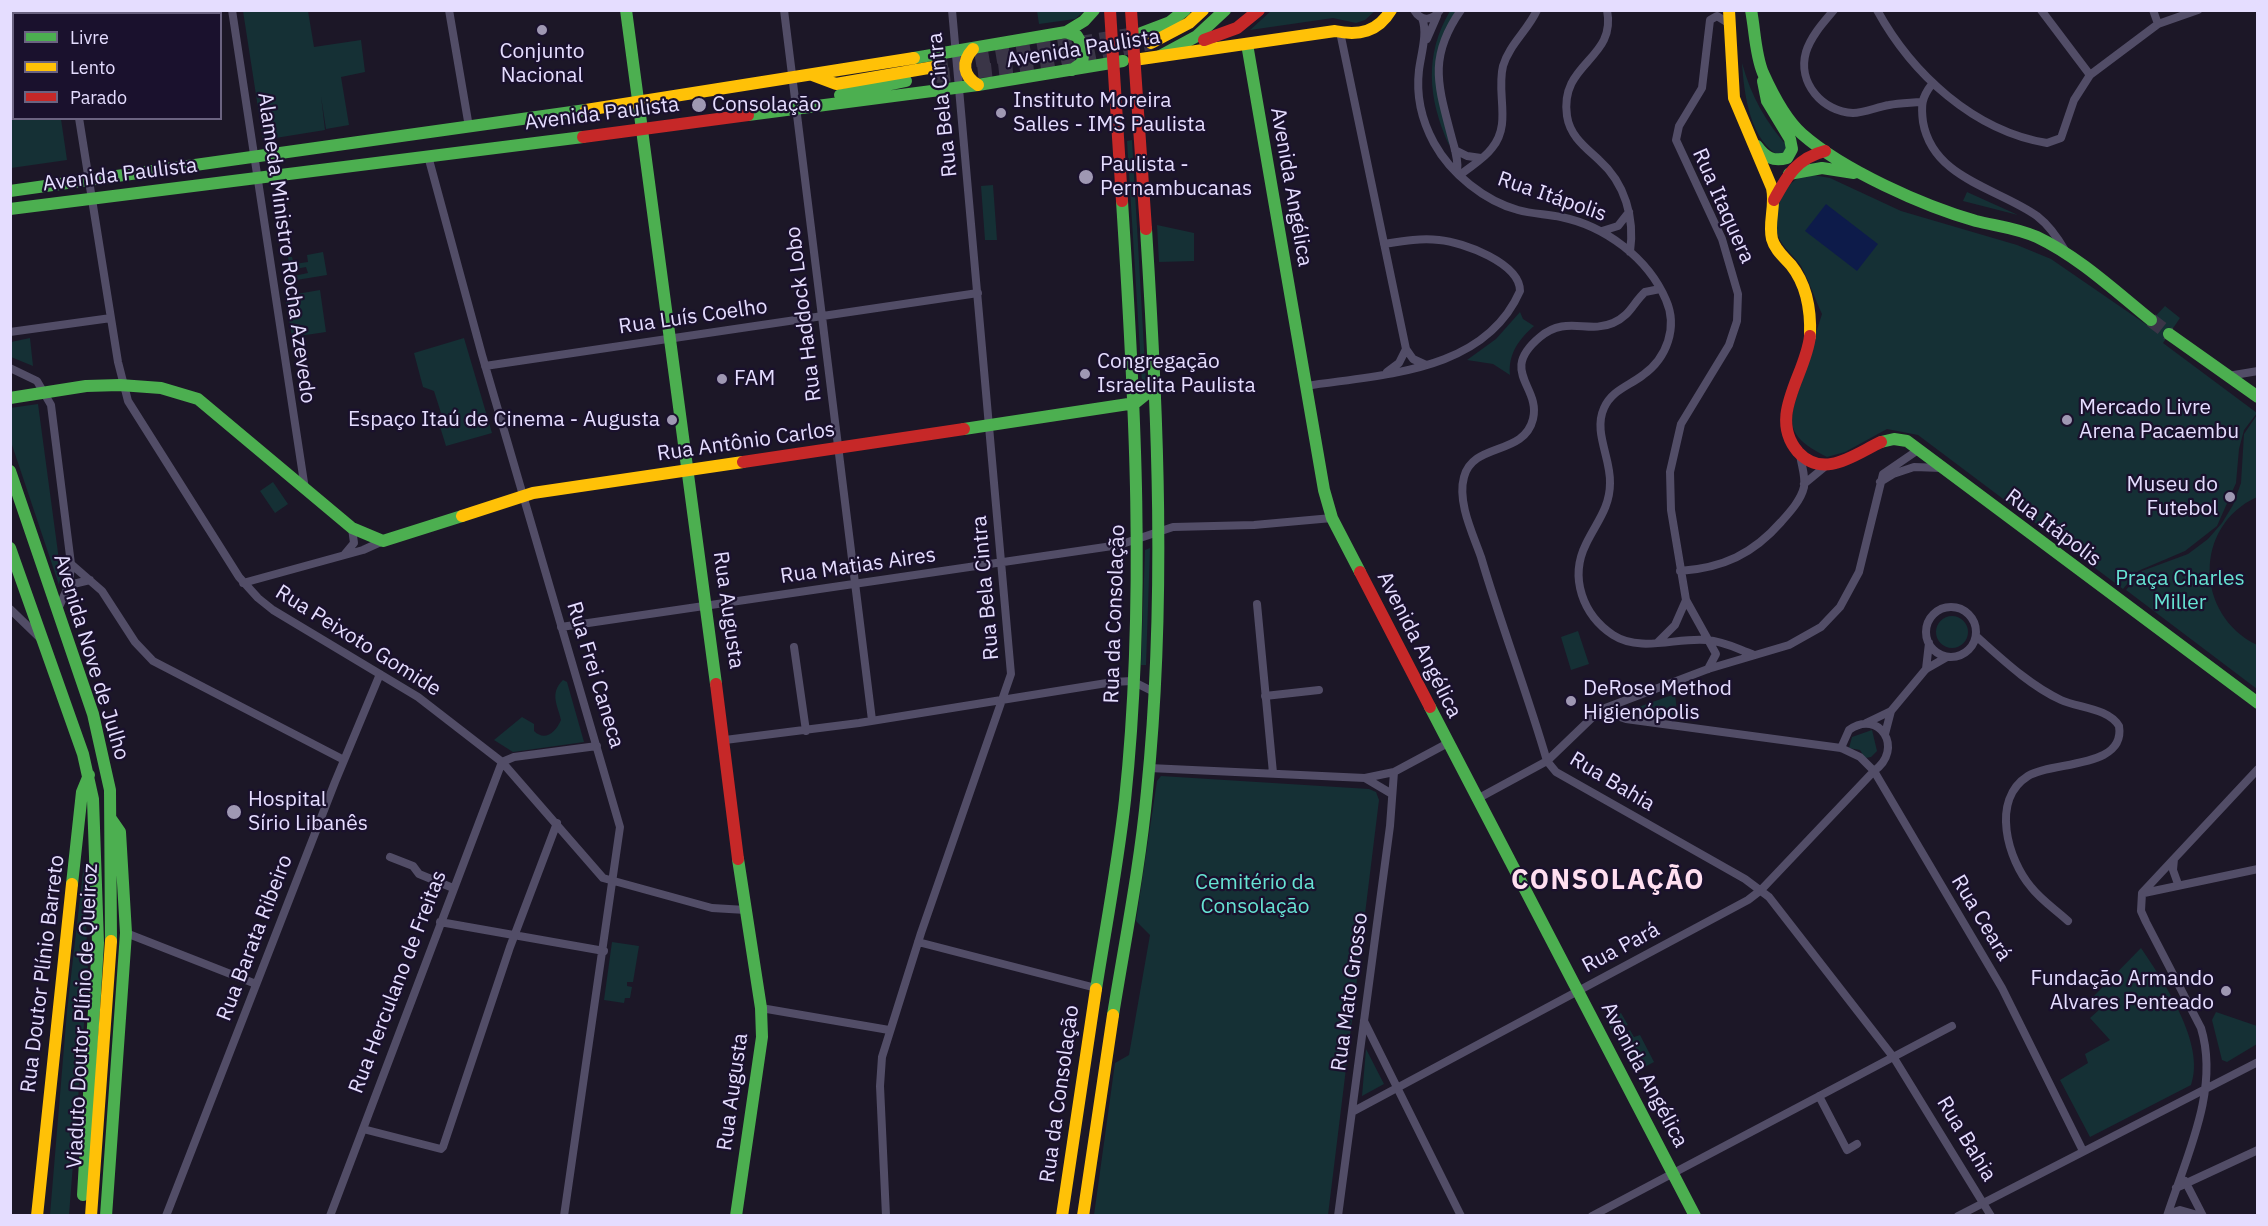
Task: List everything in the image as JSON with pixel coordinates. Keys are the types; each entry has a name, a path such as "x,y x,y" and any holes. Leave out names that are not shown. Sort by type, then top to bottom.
{"main road":[{"name":"Rua Augusta","path":"626,10 761,1008 762,1037 736,1215"},
{"path":"1066,32 1084,21 1094,10"},
{"name":"Rua da Consolação","path":"1062,1215 1125,800 1138,541 1135,403 1110,10"},
{"name":"Rua da Consolação","path":"1083,1215 1149,768 1154,692 1159,534 1156,386 1131,10"},
{"path":"1141,33 1170,22 1185,10"},
{"path":"1151,43 1189,23 1203,10"},
{"path":"1160,56 1197,36 1225,10"},
{"path":"1204,40 1237,28 1259,10"},
{"name":"Avenida Paulista","path":"10,209 190,185 257,180 978,85 1247,44 1340,32 1350,35 1366,33 1381,24 1391,10"},
{"path":"1730,10 1732,93 1744,130 1774,200"},
{"path":"1744,130 1769,159 1783,159 1790,153 1790,139 1767,101 1751,10"},
{"name":"Avenida Paulista","path":"10,191 469,127 812,75 836,84 932,67 956,52 973,48 1066,32"},
{"path":"1066,32 1079,38 1084,48 1082,63 1072,70"},
{"name":"Avenida Angélica","path":"1247,44 1324,490 1332,518 1695,1215"},
{"path":"973,48 965,60 964,70 969,80 978,85"},
{"path":"816,106 836,96 932,67 936,61 942,70 940,84 931,91"},
{"path":"1762,71 1788,118 1800,133 1825,151 1872,179 1949,211 2037,237 2067,256 2151,320"},
{"path":"1825,151 1804,156 1789,174 1774,200 1771,222 1773,242 1797,274 1809,314 1809,342 1784,413 1785,431 1791,444 1800,454 1809,461 1827,465"},
{"path":"1758,160 1771,168 1789,174 1809,168 1829,168 1872,179"},
{"path":"2169,334 2258,397"},
{"path":"10,398 86,386 160,387 198,399 352,528 383,541"},
{"path":"1135,403 1156,386"},
{"name":"Rua Antônio Carlos","path":"383,541 523,495 1135,403"},
{"name":"Rua Itápolis","path":"1827,465 1837,465 1875,444 1895,438 1907,441 2258,703"},
{"name":"Avenida Nove de Julho","path":"10,471 93,714 109,780 111,819 120,832 126,933 106,1215"},
{"name":"Avenida Nove de Julho","path":"10,548 89,775"},
{"name":"Viaduto Doutor Plínio de Queiroz","path":"82,1215 96,989 96,885 93,799 89,775"},
{"name":"Rua Doutor Plínio Barreto","path":"38,1215 82,792 89,775"},
{"name":"Viaduto Doutor Plínio de Queiroz","path":"91,1215 107,1014 111,819"},
{"path":"1086,1056 1107,1057"}],"street":[{"name":"Alameda Ministro Rocha Azevedo","path":"232,10 305,489"},
{"path":"449,10 469,127"},
{"name":"Rua Haddock Lobo","path":"784,10 872,720"},
{"name":"Rua Bela Cintra","path":"886,1215 880,1072 890,1030 918,942 1010,682 1011,664 952,10"},
{"path":"1414,10 1422,18 1431,19 1439,13"},
{"path":"1461,10 1444,43 1438,82 1440,100 1455,150 1459,173 1493,148 1502,130 1503,65 1538,10"},
{"path":"1607,10 1608,28 1605,40 1599,50 1573,77 1568,87 1567,115 1569,128 1577,139 1611,173 1629,212 1632,231 1630,252"},
{"path":"1834,10 1814,36 1804,59 1807,80 1816,96 1828,106 1851,113 1891,104 1921,102"},
{"path":"1878,10 1903,51 1932,84 1963,107 2008,131 2047,143 2061,138 2074,100 2090,75 2132,40 2158,24 2198,10"},
{"path":"2041,10 2090,75"},
{"path":"2153,10 2158,24"},
{"path":"2170,20 2174,10"},
{"name":"Rua Itápolis","path":"1422,51 1439,13"},
{"name":"Rua Itaquera","path":"1708,669 1716,654 1686,600 1680,571 1671,510 1671,458 1688,411 1729,345 1738,308 1738,294 1730,259 1676,140 1679,126 1701,88 1710,20 1717,16 1731,24"},
{"name":"Rua Itápolis","path":"1422,18 1424,28 1418,78 1419,101 1435,144 1459,173 1489,199 1517,210 1567,218 1602,231 1630,252 1660,289 1672,319 1668,343 1655,365 1644,375 1616,392 1604,407 1601,432 1609,468 1609,494 1603,516 1581,555 1578,570 1581,595 1586,608 1604,628 1625,640 1636,643 1708,640 1752,654"},
{"path":"1340,32 1406,349 1416,361 1427,365"},
{"path":"1932,84 1921,102 1925,131 1946,165 1966,180 2000,195 2038,217 2056,235 2067,256"},
{"name":"Rua Peixoto Gomide","path":"79,120 118,363 128,401 243,582 273,610 418,697 502,762 603,878 712,908 746,910"},
{"path":"1455,150 1481,158"},
{"name":"Rua Frei Caneca","path":"428,156 485,366 620,827 604,951 564,1215"},
{"path":"1602,231 1618,226 1629,212"},
{"path":"1306,386 1427,365 1456,355 1489,333 1517,298 1520,284 1515,276 1492,257 1448,240 1415,239 1384,244"},
{"name":"Rua Bahia","path":"1660,289 1645,292 1631,311 1614,323 1596,327 1573,324 1552,328 1539,337 1527,351 1521,363 1523,382 1533,401 1534,411 1529,428 1516,443 1474,459 1464,476 1465,506 1500,622 1547,761 1556,772 1761,890 1894,1058 1991,1215"},
{"name":"Rua Luís Coelho","path":"485,366 978,293"},
{"path":"10,332 111,318"},
{"path":"1384,373 1399,363 1406,349"},
{"path":"10,368 37,381 51,405 71,564 69,585 57,609"},
{"path":"2228,376 2258,371"},
{"path":"1477,800 1547,761 1600,710 1708,669 1752,654 1789,645 1807,637 1821,627 1840,607 1859,572 1879,483 1888,468 1910,457 1918,450"},
{"path":"1800,454 1804,484"},
{"path":"1680,571 1707,569 1739,558 1754,549 1790,512 1804,484 1827,465"},
{"path":"1879,483 1893,474 1914,467 1942,468"},
{"name":"Rua Matias Aires","path":"561,627 1138,541 1173,527 1254,525 1332,518"},
{"path":"344,555 354,543 352,528"},
{"name":"Rua Antônio Carlos","path":"243,582 344,555 383,541"},
{"path":"71,564 107,598 135,642 153,661 344,760"},
{"path":"69,585 90,580"},
{"path":"1658,642 1675,625 1686,600"},
{"path":"1257,604 1273,773"},
{"path":"1926,669 1929,643 1927,627 1930,620 1935,613 1950,607 1958,608 1971,616 1976,636 2044,690 2061,700 2106,714 2119,726 2119,739 2110,751 2080,763 2031,774 2020,784 2010,801 2007,828 2019,870 2032,890 2068,921"},
{"path":"10,609 43,641"},
{"path":"1929,643 1940,654 1955,657 1969,650 1976,636"},
{"path":"794,647 806,731"},
{"path":"1733,647 1735,661"},
{"path":"1841,748 1849,730 1892,711 1926,669 1947,657"},
{"name":"Rua Barata Ribeiro","path":"166,1215 344,760 380,674"},
{"path":"725,740 806,731 1132,681 1154,692"},
{"path":"1265,696 1319,690"},
{"path":"1600,710 1626,719 1841,748 1860,758 1874,771"},
{"name":"Rua Pará","path":"1352,1112 1745,902 1761,890 1884,762 1889,747 1885,734 1892,711"},
{"path":"1866,723 1874,725 1885,734"},
{"path":"1149,768 1365,778 1394,772 1448,743"},
{"path":"502,762 514,757 597,746"},
{"name":"Rua Herculano de Freitas","path":"330,1215 502,762"},
{"path":"2168,1215 2206,1089 2207,1046 2201,1028 2146,922 2142,911 2142,893 2258,769"},
{"name":"Rua Ceará","path":"1874,771 2002,988 2083,1152"},
{"name":"Rua Mato Grosso","path":"1338,1215 1394,772"},
{"path":"1365,778 1392,794"},
{"path":"363,1129 443,1147 515,936 557,823"},
{"path":"390,857 412,866 418,874 453,888"},
{"path":"2174,858 2173,870 2178,884"},
{"path":"2142,893 2258,869"},
{"path":"440,922 604,951"},
{"path":"126,933 256,984"},
{"path":"918,942 1096,988"},
{"path":"761,1008 890,1030"},
{"path":"1364,1020 1396,1090 1461,1215"},
{"path":"1592,1215 1952,1026"},
{"path":"1958,1215 2258,1062"},
{"path":"1819,1096 1847,1150 1857,1144"},
{"path":"2176,1188 2187,1185 2258,1150"},
{"path":"2181,1173 2202,1215"},
{"path":"2168,1215 2180,1210 2202,1215"}],"green space":[{"path":"243,11 308,11 314,47 361,40 365,72 341,77 349,125 326,129 321,96 325,130 263,140"},
{"path":"1037,11 1084,11 1075,19 1039,24"},
{"path":"1271,11 1375,11 1365,20 1356,23 1333,18 1250,30"},
{"path":"1450,11 1459,11 1439,61 1452,142 1449,145 1437,111 1432,77 1436,44"},
{"path":"12,42 12,120 61,120 67,160 11,168"},
{"path":"1742,63 1760,108 1773,129 1789,148 1782,157 1771,150 1756,129 1747,103"},
{"path":"1132,140 1146,383 1142,383 1127,141"},
{"name":"Mercado Livre Arena Pacaembu","path":"1807,174 1830,178 1901,211 2017,245 2051,259 2147,325 2165,306 2180,318 2163,343 2257,413 2244,430 2239,449 2236,483 2217,526 2185,551 2138,571 2123,589 1918,435 1887,429 1845,452 1827,457 1802,440 1795,432 1792,415 1822,314 1801,266 1778,236 1776,217 1785,190 1791,183"},
{"path":"993,185 997,240 985,240 981,186"},
{"path":"1967,192 2018,215 1963,201"},
{"path":"1157,225 1194,233 1194,261 1159,262"},
{"path":"323,252 327,275 284,282 284,278 308,273 306,267 290,270 288,257 292,257 294,264 308,262 307,255"},
{"path":"320,290 326,332 292,337 285,296"},
{"path":"1520,312 1523,319 1534,326 1524,336 1513,354 1510,375 1493,364 1467,360 1496,339"},
{"path":"30,338 33,366 11,357 11,342"},
{"path":"464,338 492,433 446,446 437,417 441,413 434,391 423,387 414,353"},
{"path":"38,404 61,575 59,585 11,442 10,408"},
{"name":"Praça Charles Miller","path":"2257,415 2257,497 2236,510 2221,528 2213,549 2210,571 2213,593 2222,613 2237,631 2257,645 2257,689 2126,590 2142,571 2188,554 2208,539 2222,523 2233,505 2241,483 2244,434"},
{"path":"273,482 288,504 275,513 260,491"},
{"path":"1150,548 1146,665 1141,665 1145,550"},
{"path":"1952,616 1963,621 1968,632 1963,643 1952,648 1941,643 1936,632 1941,621"},
{"path":"1578,631 1589,664 1571,670 1561,637"},
{"path":"563,680 567,682 584,742 513,752 494,740 522,717 534,724 534,731 542,736 553,732 561,720 555,695"},
{"path":"1675,694 1678,720 1630,710"},
{"path":"1872,730 1877,751 1871,757 1865,758 1860,750 1849,748 1852,737"},
{"name":"Cemitério da Consolação","path":"1161,776 1369,789 1376,792 1379,800 1328,1215 1094,1215 1115,1063 1129,1055 1150,935 1136,921 1157,781"},
{"path":"84,863 88,972 69,1215 50,1215 67,1011"},
{"path":"612,942 639,946 633,982 627,982 627,986 632,987 630,998 625,998 624,1003 604,1000"},
{"path":"2141,948 2171,995 2188,1033 2193,1051 2194,1069 2191,1085 2090,1137 2060,1080 2088,1063 2085,1054 2110,1040 2090,1018 2100,1009 2092,998"},
{"path":"2216,1012 2257,1026 2257,1044 2227,1062 2222,1060 2212,1020"},
{"path":"1621,1013 1628,1025 1619,1028 1622,1035 1630,1030 1634,1037 1640,1035 1654,1062 1635,1072 1607,1021"},
{"path":"1366,1049 1384,1084 1362,1096"}],"water":[{"path":"1826,204 1878,244 1857,271 1805,231"}],"tunnel":[{"path":"934,67 1141,33"},
{"path":"936,76 1045,64 1151,43"},
{"path":"2151,320 2169,334"}],"traffic: fast":[{"path":"97,12 107,10"},
{"path":"626,10 716,684"},
{"path":"914,58 1066,32 1084,21 1094,10"},
{"path":"1141,33 1170,22 1185,10"},
{"path":"1160,56 1197,36 1225,10"},
{"path":"1751,10 1758,58 1763,73 1790,121 1802,134 1839,161 1908,196 1976,221 2014,229 2037,237 2082,264 2151,320"},
{"path":"1066,32 1077,36 1084,48 1082,63 1072,70"},
{"path":"1247,44 1324,490 1332,518 1360,572"},
{"path":"748,115 978,85 1123,61"},
{"path":"840,95 906,81"},
{"path":"1757,146 1766,156 1773,159 1787,158 1792,149 1790,139 1767,101 1763,81"},
{"path":"10,191 586,110"},
{"path":"10,209 583,137"},
{"path":"1789,174 1822,168 1854,173"},
{"path":"1096,989 1125,800 1135,651 1137,576 1134,426 1122,201"},
{"path":"1113,1015 1144,819 1157,651 1157,440 1146,229"},
{"path":"2169,334 2258,397"},
{"path":"10,398 86,386 120,385 161,388 198,399 352,528 383,541 462,516"},
{"path":"964,429 1135,403 1156,386"},
{"path":"1881,442 1894,439 1907,441 2258,703"},
{"path":"10,471 93,714 110,790 111,941"},
{"path":"10,548 83,754 93,799 98,943 83,1195"},
{"path":"1430,707 1695,1216"},
{"path":"72,884 82,792 89,775"},
{"path":"106,1216 126,933 120,832 111,819"},
{"path":"736,1216 762,1037 761,1008 738,859"}],"traffic: slow":[{"path":"1151,43 1189,23 1203,10"},
{"path":"1134,60 1335,31 1352,33 1367,31 1380,23 1391,10"},
{"path":"1729,10 1734,98 1772,188 1773,243 1801,281 1809,308 1810,336"},
{"path":"973,49 965,68 969,77 978,85"},
{"path":"586,110 914,58"},
{"path":"812,75 836,84 934,67"},
{"path":"462,516 533,493 743,462"},
{"path":"37,1216 72,884"},
{"path":"91,1216 111,941"},
{"path":"1062,1216 1096,989"},
{"path":"1083,1216 1113,1015"}],"traffic: jam":[{"path":"1110,10 1122,201"},
{"path":"1131,10 1146,229"},
{"path":"1204,40 1237,28 1259,10"},
{"path":"583,137 748,115"},
{"path":"1774,200 1788,176 1800,163 1825,151"},
{"path":"1810,336 1787,410 1786,424 1789,438 1798,452 1818,464 1829,464 1850,458 1881,442"},
{"path":"743,462 964,429"},
{"path":"1360,572 1430,707"},
{"path":"716,684 738,859"}],"place":[{"name":"Conjunto Nacional","path":"542,30"},
{"name":"Consolação","path":"699,105"},
{"name":"Instituto Moreira Salles - IMS Paulista","path":"1001,113"},
{"name":"Paulista - Pernambucanas","path":"1086,177"},
{"name":"Congregação Israelita Paulista","path":"1085,374"},
{"name":"FAM","path":"722,379"},
{"name":"Espaço Itaú de Cinema - Augusta","path":"672,420"},
{"name":"Mercado Livre Arena Pacaembu","path":"2067,420"},
{"name":"Museu do Futebol","path":"2230,497"},
{"name":"DeRose Method Higienópolis","path":"1571,701"},
{"name":"Hospital Sírio Libanês","path":"234,812"},
{"name":"Fundação Armando Alvares Penteado","path":"2226,991"}],"district":[{"name":"CONSOLAÇÃO","path":"1608,881"}]}
